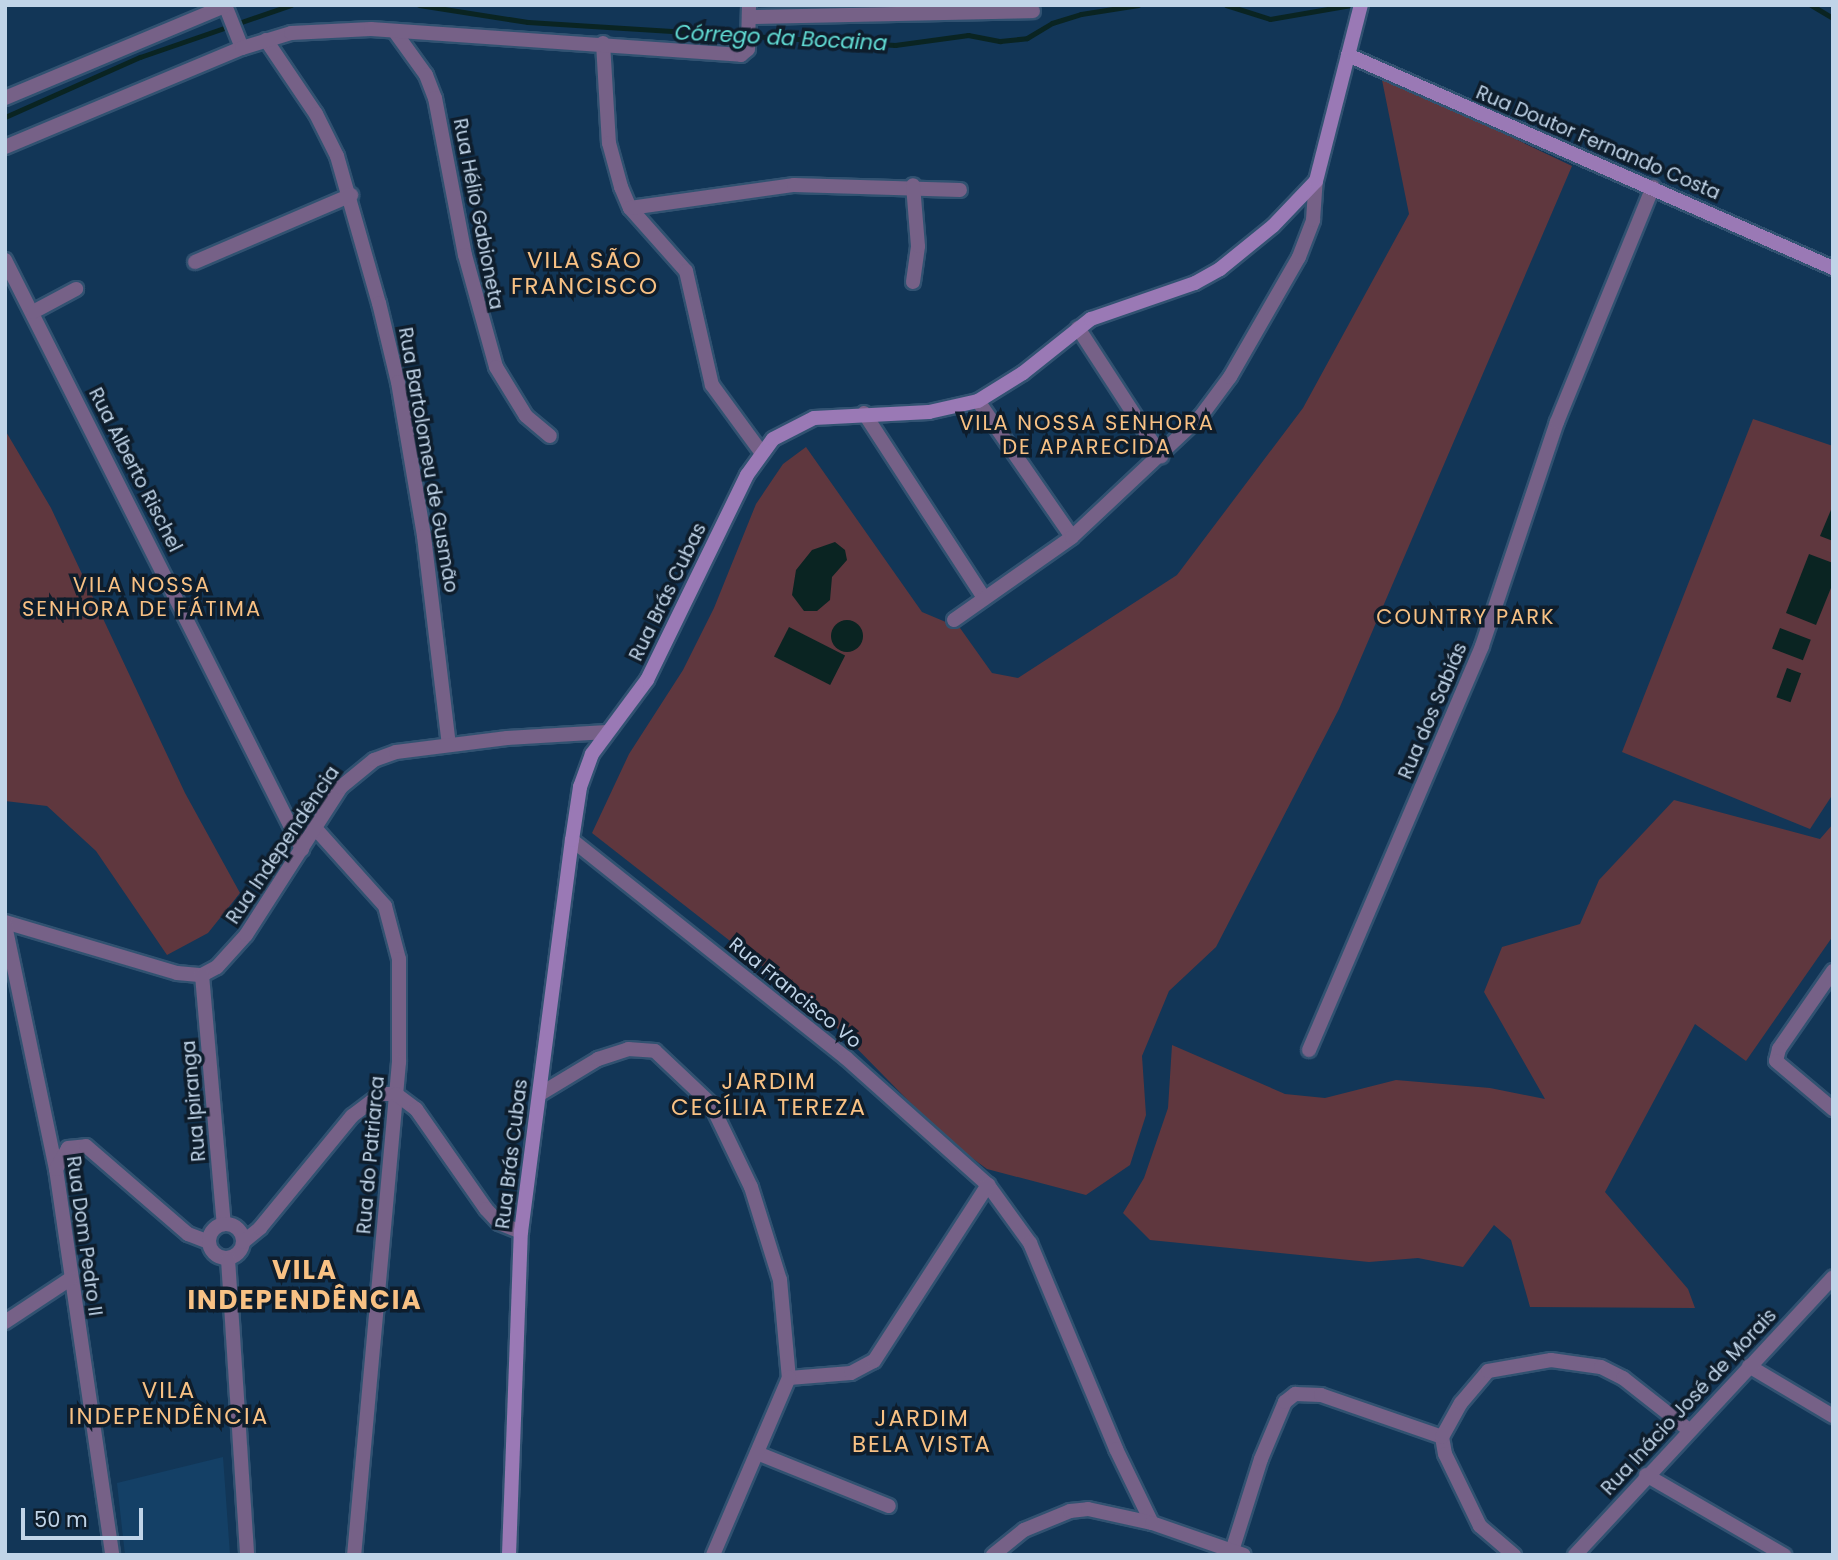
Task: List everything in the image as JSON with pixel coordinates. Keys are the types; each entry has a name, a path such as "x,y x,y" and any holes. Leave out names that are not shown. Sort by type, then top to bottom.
{"street":[{"name":"Rua Brás Cubas","path":"509,1555 521,1232 540,1094 545,1022 585,769 607,732 647,680 761,452 791,428 814,418 864,413 929,412 978,401 1023,373 1078,328 1106,312 1208,277 1273,226 1316,181 1361,5"},
{"path":"5,98 226,9 242,48"},
{"path":"10,145 242,48 313,29 745,50 749,16 907,10 1032,11"},
{"name":"Rua Hélio Gabioneta","path":"395,32 426,75 435,98 465,255 496,367 526,416 550,436"},
{"name":"Rua Bartolomeu de Gusmão","path":"266,40 316,114 351,195 398,382 432,596 449,745"},
{"path":"603,43 609,143 630,208 687,271 712,385 761,452"},
{"name":"Rua Doutor Fernando Costa","path":"1350,49 1833,268"},
{"path":"954,620 1072,537 1201,416 1230,377 1275,302 1309,235 1316,181"},
{"path":"630,208 794,185 913,185 960,190"},
{"path":"913,185 918,246 913,282"},
{"name":"Rua dos Sabiás","path":"1309,1050 1482,646 1557,422 1653,187"},
{"path":"195,262 351,195"},
{"name":"Rua Alberto Rischel","path":"5,260 303,849"},
{"path":"33,312 76,289"},
{"path":"1078,328 1161,456"},
{"path":"978,401 1072,537"},
{"path":"864,413 984,598"},
{"name":"Rua Independência","path":"202,975 217,967 246,934 341,787 366,765 396,752 607,732"},
{"name":"Rua do Patriarca","path":"315,828 385,906 394,933 400,1018 396,1094 354,1555"},
{"name":"Rua Francisco Vo","path":"572,840 846,1058 988,1185 1031,1243 1116,1449 1152,1522"},
{"path":"5,923 177,974 202,975"},
{"name":"Rua Dom Pedro II","path":"5,923 56,1169 111,1555"},
{"path":"1833,971 1779,1049 1780,1068 1833,1109"},
{"name":"Rua Ipiranga","path":"202,975 224,1224"},
{"path":"540,1094 598,1059 628,1049 655,1051 704,1096 751,1187 780,1280 789,1378 713,1555"},
{"path":"228,1259 239,1253 243,1241 260,1228 352,1116 372,1098 396,1094 429,1125 486,1209 499,1223 521,1232"},
{"path":"56,1169 68,1148 86,1146 188,1234 209,1242"},
{"path":"789,1378 851,1373 874,1361 988,1185"},
{"path":"228,1259 213,1253 209,1242 215,1228 224,1224 237,1228 243,1241"},
{"path":"228,1259 247,1555"},
{"name":"Rua Inácio José de Morais","path":"1575,1555 1646,1475 1833,1276"},
{"path":"5,1322 70,1279"},
{"path":"1514,1555 1480,1526 1445,1454 1442,1437 1461,1403 1488,1371 1550,1360 1601,1367 1623,1378 1689,1430"},
{"path":"1749,1366 1833,1416"},
{"path":"993,1555 1024,1530 1070,1511 1107,1511 1152,1522 1238,1553 1261,1459 1285,1402 1295,1394 1321,1395 1442,1437"},
{"path":"757,1453 890,1506"},
{"path":"1646,1475 1784,1555"}],"shaded area":[{"path":"1381,75 1572,166 1339,709 1216,947 1169,991 1142,1056 1146,1115 1130,1165 1086,1195 987,1169 946,1139 822,1013 592,833 629,754 683,670 714,608 756,504 783,464 806,447 922,612 960,628 992,673 1018,678 1177,575 1303,408 1409,214"},
{"path":"1753,419 1833,446 1833,794 1810,829 1622,752"},
{"path":"5,430 51,508 185,793 240,893 208,933 167,955 96,851 47,806 5,801"},
{"path":"1833,505 1833,541 1820,536"},
{"path":"835,542 845,550 847,560 832,577 830,600 817,611 804,611 792,595 796,570 812,550"},
{"path":"1809,554 1833,563 1833,583 1816,625 1786,613"},
{"path":"847,620 858,625 863,636 858,647 847,652 836,647 831,636 836,625"},
{"path":"789,627 845,656 830,685 774,656"},
{"path":"1780,628 1811,640 1803,660 1772,649"},
{"path":"1787,668 1801,673 1790,702 1776,697"},
{"path":"1674,800 1820,839 1833,824 1833,936 1746,1061 1695,1024 1605,1192 1688,1289 1695,1308 1530,1307 1511,1240 1494,1225 1463,1267 1418,1258 1369,1262 1150,1240 1123,1213 1144,1178 1168,1108 1172,1045 1285,1094 1325,1098 1396,1080 1490,1088 1545,1099 1484,992 1502,947 1580,924 1599,880"},
{"path":"223,1457 230,1555 125,1555 117,1483"}],"waterway":[{"name":"Córrego da Bocaina","path":"5,117 140,57 291,5"},
{"name":"Córrego da Bocaina","path":"419,5 528,22 895,45 968,35 1000,41 1027,38 1052,23 1081,14 1138,5"},
{"name":"Córrego da Bocaina","path":"1226,5 1270,19 1351,5"},
{"name":"Córrego da Bocaina","path":"1811,5 1833,18"}],"district":[{"name":"VILA SÃO FRANCISCO","path":"585,273"},
{"name":"VILA NOSSA SENHORA DE APARECIDA","path":"1087,435"},
{"name":"VILA NOSSA SENHORA DE FÁTIMA","path":"142,597"},
{"name":"COUNTRY PARK","path":"1466,617"},
{"name":"JARDIM CECÍLIA TEREZA","path":"769,1094"},
{"name":"VILA INDEPENDÊNCIA","path":"305,1286"},
{"name":"VILA INDEPENDÊNCIA","path":"169,1403"},
{"name":"JARDIM BELA VISTA","path":"922,1431"}]}
